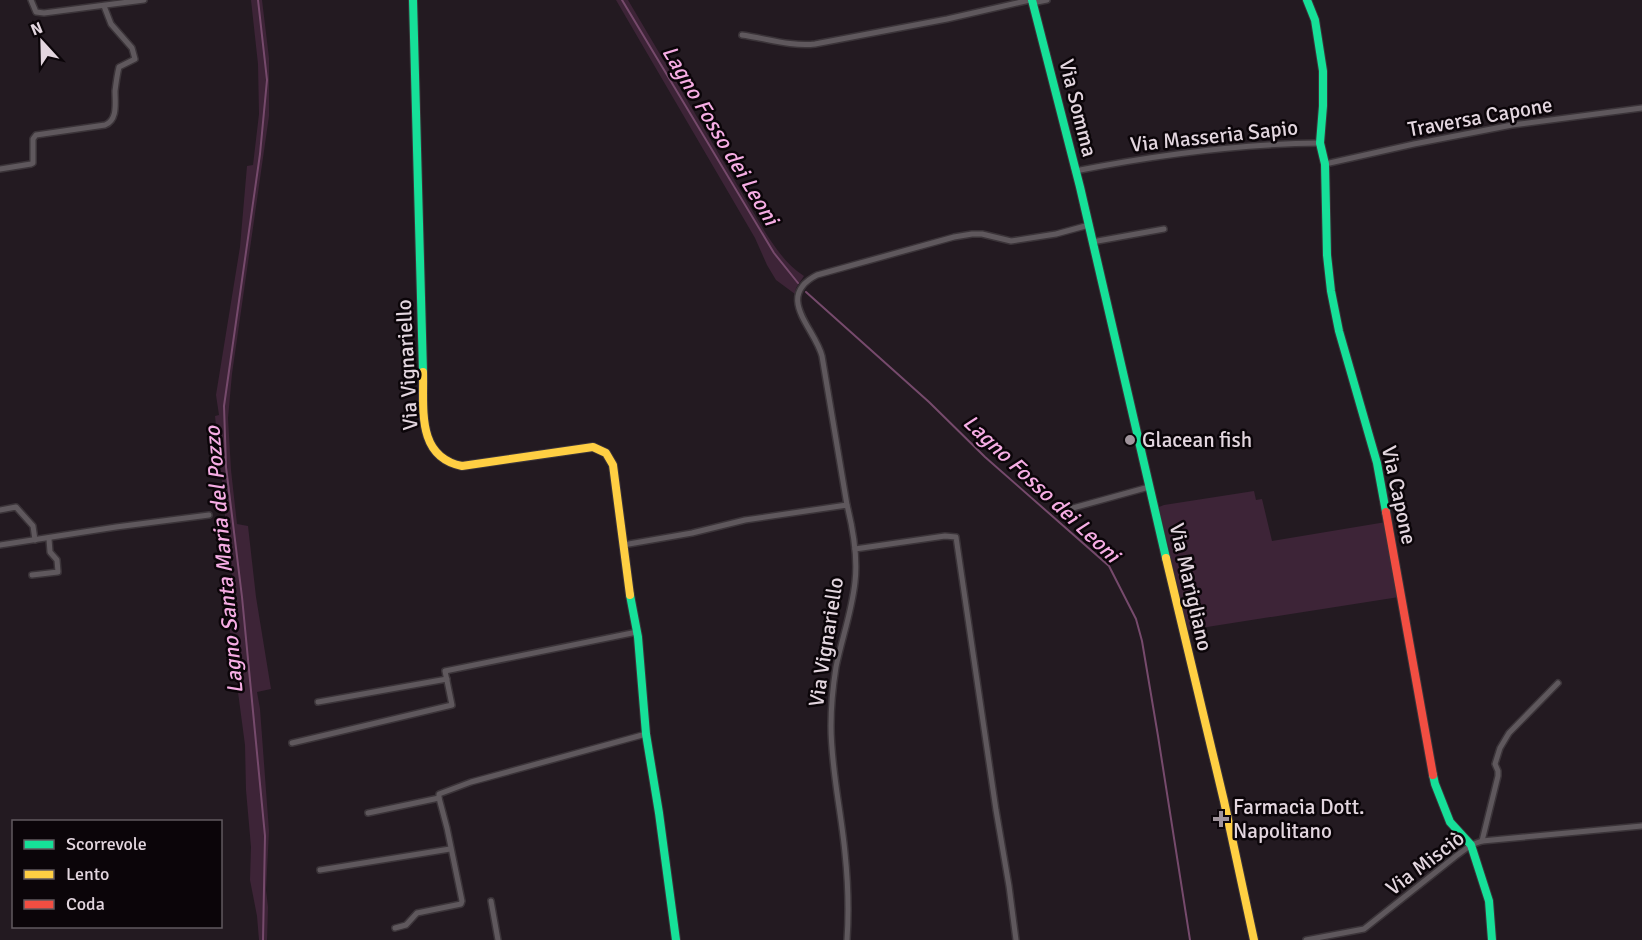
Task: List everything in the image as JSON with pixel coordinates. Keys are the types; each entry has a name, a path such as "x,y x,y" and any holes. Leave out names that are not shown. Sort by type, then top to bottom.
{"street":[{"path":"31,0 36,12 39,13 58,13 144,0"},
{"path":"81,0 83,9"},
{"name":"Via Vignariello","path":"413,0 425,431 433,451 452,465 462,466 593,447 603,450 610,456 614,465 623,545 637,632 646,734 676,940"},
{"path":"742,35 808,45 1031,1 1047,0"},
{"name":"Via Capone","path":"1307,0 1315,20 1323,71 1320,143 1324,164 1330,291 1339,331 1377,463 1435,784 1450,822 1471,845"},
{"name":"Via Somma","path":"1031,1 1089,225"},
{"path":"0,169 33,163 33,139 36,135 105,125 112,120 119,67 135,59 132,48 111,24 104,6"},
{"name":"Traversa Capone","path":"1324,164 1512,125 1642,108"},
{"name":"Via Masseria Sapio","path":"1076,171 1180,153 1320,143"},
{"name":"Via Vignariello","path":"847,940 848,904 845,852 831,744 831,706 837,665 855,584 855,549 822,356 816,340 800,313 798,306 800,292 803,285 816,274 942,240 982,234 1011,241 1056,234 1089,225"},
{"name":"Via Marigliano","path":"1089,225 1188,656 1224,801 1254,940"},
{"path":"1092,242 1164,229"},
{"path":"1062,511 1149,487"},
{"path":"623,545 692,533 754,518 847,505"},
{"path":"0,510 15,507 33,526 35,540"},
{"path":"0,545 208,515"},
{"path":"855,549 945,536 956,537 1016,940"},
{"path":"32,575 58,572 57,560 50,552 49,538"},
{"path":"292,743 452,705 445,671 637,632"},
{"path":"318,702 447,679"},
{"path":"1482,841 1498,776 1495,764 1500,748 1509,733 1558,683"},
{"path":"395,928 406,925 417,914 461,904 462,901 439,794 471,782 646,734"},
{"path":"368,813 439,798"},
{"name":"Via Misciò","path":"1306,940 1364,929 1471,845 1482,841 1642,826"},
{"path":"1471,845 1489,902 1492,940"},
{"path":"320,870 450,849"},
{"path":"491,901 498,940"}],"shaded area":[{"path":"251,0 262,0 269,58 269,116 232,374 228,418 237,524 248,526 256,597 271,689 257,692 269,831 266,890 267,940 259,940 250,880 251,847 245,745 225,594 234,593 224,507 220,504 222,482 215,416 219,415 216,395 240,247 247,166 253,165 259,114 258,64"},
{"path":"616,0 628,0 765,232 787,262 804,276 795,294 776,280 755,238"},
{"path":"1254,491 1256,500 1262,499 1272,541 1386,522 1399,597 1188,630 1159,507"}],"waterway":[{"name":"Lagno Santa Maria del Pozzo","path":"258,0 267,80 260,154 224,406 226,467 242,597 265,836 263,940"},
{"name":"Lagno Fosso dei Leoni","path":"622,0 774,253 798,283"},
{"name":"Lagno Fosso dei Leoni","path":"806,292 929,402 985,457 1109,566 1136,619 1142,641 1190,940"}],"traffic: fast":[{"path":"413,0 423,372"},
{"path":"1032,0 1080,187 1166,558"},
{"path":"1307,0 1315,20 1323,71 1320,143 1325,164 1327,255 1331,291 1339,331 1377,463 1386,512"},
{"path":"630,595 638,637 646,734 676,940"},
{"path":"1433,775 1450,822 1471,845 1489,901 1492,940"}],"traffic: slow":[{"path":"423,372 426,429 437,453 447,461 462,466 593,447 606,453 613,465 630,595"},
{"path":"1166,558 1224,801 1254,940"}],"traffic: jam":[{"path":"1386,512 1433,775"}],"place":[{"name":"Glacean fish","path":"1130,440"},
{"name":"Farmacia Dott. Napolitano","path":"1221,819"}]}
